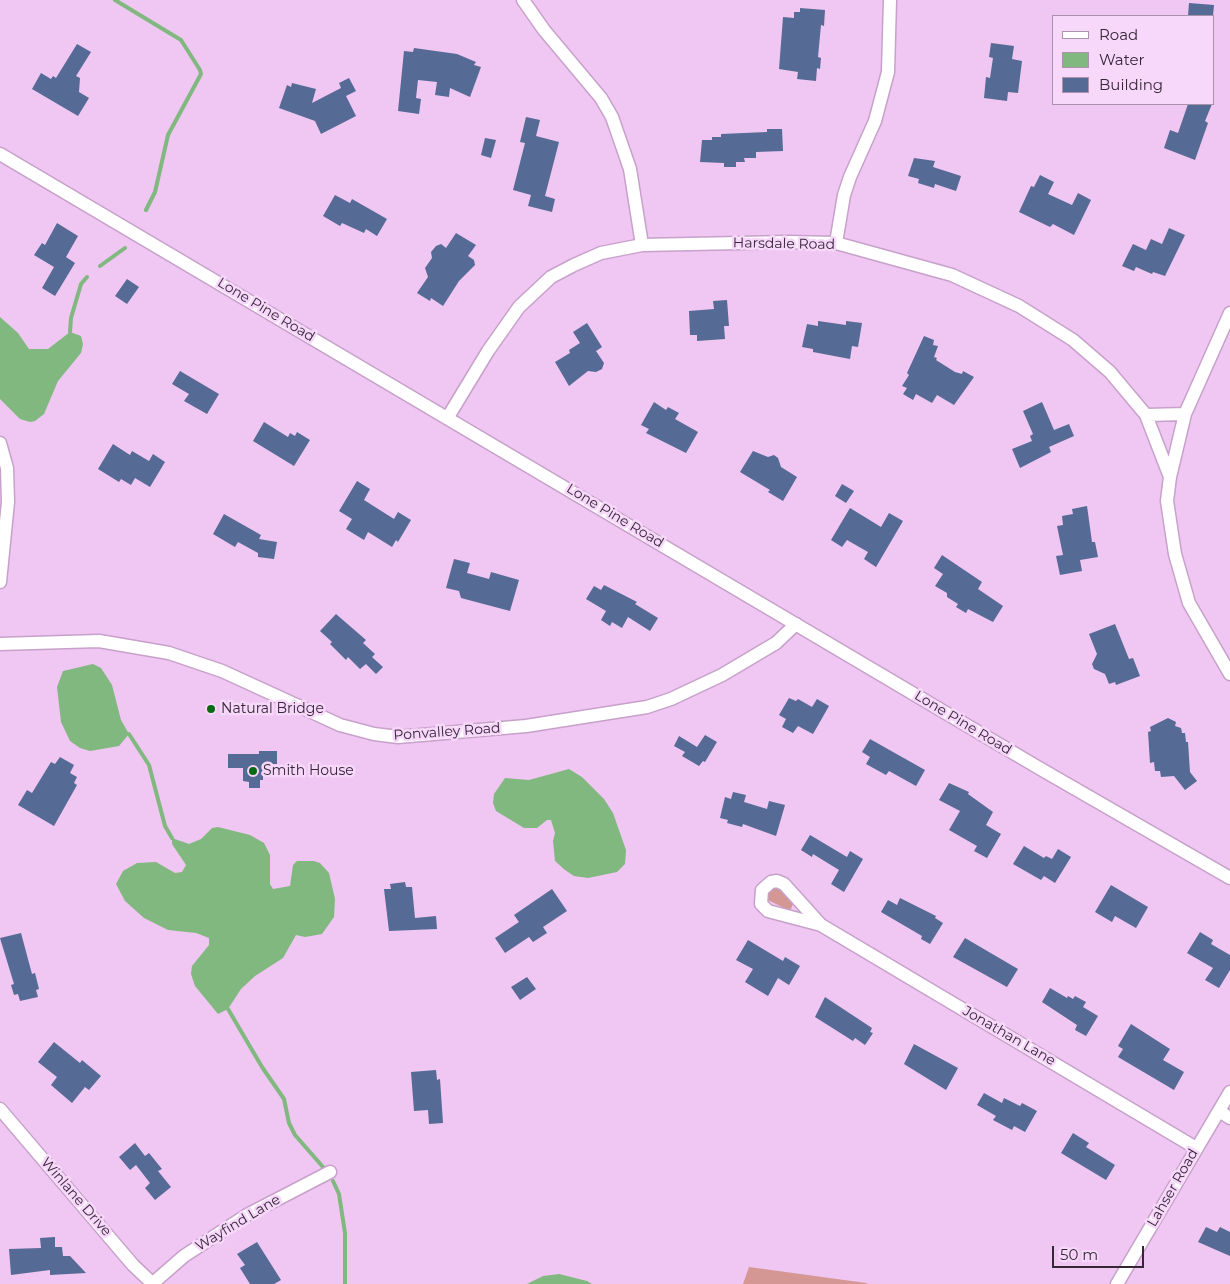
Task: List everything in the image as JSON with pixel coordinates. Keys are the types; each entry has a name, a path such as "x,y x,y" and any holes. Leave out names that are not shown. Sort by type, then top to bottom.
{"street":[{"path":"523,0 544,30 601,98 612,117 630,169 642,245"},
{"path":"836,243 844,195 875,121 888,72 890,0"},
{"name":"Lone Pine Road","path":"0,154 1230,878"},
{"name":"Harsdale Road","path":"448,417 504,327 529,296 551,277 574,265 601,253 642,245 836,243 952,275 1019,306 1073,340 1110,372 1146,414 1170,477"},
{"path":"1230,313 1185,414 1170,477 1167,501 1175,554 1188,603 1230,674"},
{"path":"1146,414 1185,414"},
{"path":"0,442 7,468 8,502 0,582"},
{"name":"Ponvalley Road","path":"0,644 99,641 169,653 222,671 340,725 374,734 398,737 526,726 647,707 671,699 722,675 776,643 796,624"},
{"name":"Jonathan Lane","path":"821,925 784,884 777,881 772,882 762,890 760,904 768,911 821,925 1196,1148"},
{"name":"Lahser Road","path":"1116,1284 1230,1092"},
{"name":"Winlane Drive","path":"0,1109 133,1265 152,1284"},
{"path":"1219,1110 1230,1118"},
{"name":"Wayfind Lane","path":"152,1284 184,1256 247,1215 330,1172"}],"shaded area":[{"path":"776,886 793,904 790,911 768,900 767,890"},
{"path":"749,1267 866,1283 868,1284 743,1284"}],"water":[{"path":"0,317 18,333 29,349 48,349 70,332 81,336 83,344 81,353 58,381 44,414 35,421 30,422 20,419 0,399"},
{"path":"93,664 101,668 112,685 121,720 129,734 119,746 90,751 80,748 70,741 61,722 57,687 63,671"},
{"path":"569,769 582,777 604,799 613,813 626,850 625,864 617,872 588,878 574,876 555,861 553,841 555,833 551,820 547,820 537,828 524,828 496,811 493,803 494,794 505,778 529,780"},
{"path":"218,827 250,835 264,843 270,855 270,884 273,889 290,886 293,865 297,861 314,861 320,863 329,873 335,899 334,917 322,934 305,937 296,935 283,958 255,976 241,989 228,1009 218,1014 195,986 191,974 192,966 209,945 209,938 196,933 168,930 144,918 125,901 116,884 123,871 137,863 156,862 175,873 182,872 186,865 172,844 172,838 189,844 201,839 212,828"},
{"path":"559,1274 592,1284 527,1284 543,1276"}],"building":[{"path":"1189,3 1214,5 1213,15 1188,15"},
{"path":"800,8 825,10 824,26 821,25 818,57 821,58 820,69 817,68 816,81 797,79 798,72 779,69 783,17 794,18 794,12 800,12"},
{"path":"991,43 1014,46 1012,59 1022,61 1018,93 1008,92 1007,101 984,98 986,77 990,78 993,58 989,57"},
{"path":"77,44 91,52 76,76 80,78 79,92 89,98 78,116 32,89 41,73 51,79 53,76 56,78"},
{"path":"414,48 457,54 476,62 474,65 481,67 470,97 450,88 449,97 435,95 437,82 418,80 416,98 421,99 419,114 398,111 404,51 413,52"},
{"path":"349,78 356,91 346,96 356,116 321,134 315,121 279,108 287,85 291,87 292,83 316,89 312,103 341,88 339,83"},
{"path":"1188,105 1212,105 1205,121 1208,123 1195,160 1164,148 1170,130 1178,133"},
{"path":"526,117 540,120 536,136 559,142 545,196 555,199 552,212 528,206 531,195 513,190 525,143 520,142"},
{"path":"767,129 782,129 783,151 756,152 756,158 744,158 745,162 736,162 736,167 724,167 724,163 700,162 702,140 712,140 712,137 721,137 721,134 767,132"},
{"path":"485,138 496,140 491,158 481,155"},
{"path":"914,158 935,161 933,167 961,176 956,191 935,184 934,188 918,183 919,179 908,176"},
{"path":"1040,175 1054,182 1048,194 1072,205 1078,193 1091,200 1074,235 1053,224 1050,227 1019,212 1031,186 1034,187"},
{"path":"335,195 350,203 352,199 387,219 377,236 366,229 364,233 342,223 340,226 323,216"},
{"path":"57,223 78,236 66,257 75,263 55,296 42,288 54,267 34,255 42,243 45,245"},
{"path":"1169,228 1185,235 1165,276 1153,272 1152,274 1136,267 1134,271 1122,266 1133,244 1146,250 1151,239 1162,244"},
{"path":"456,233 476,245 468,256 474,260 475,265 459,281 443,306 431,298 430,301 417,293 428,277 425,268 432,258 431,252 436,246 441,244 446,248"},
{"path":"127,279 139,287 127,304 115,296"},
{"path":"727,300 729,326 724,326 725,339 697,341 697,335 690,335 689,311 714,309 713,301"},
{"path":"818,321 846,325 846,321 862,323 858,347 852,346 850,359 813,352 813,349 802,347 807,324 818,326"},
{"path":"587,323 602,347 596,351 604,363 602,369 596,372 588,371 569,386 555,362 570,353 569,350 580,343 573,332"},
{"path":"924,336 934,340 933,345 938,346 934,357 937,358 936,360 955,372 962,374 963,371 974,377 954,405 937,395 932,403 916,394 913,400 903,394 907,388 902,386 909,375 907,373"},
{"path":"180,371 219,394 207,414 184,401 189,394 172,384"},
{"path":"654,402 666,410 668,407 679,413 675,419 698,432 686,453 646,433 649,429 641,425"},
{"path":"1042,402 1054,430 1069,424 1074,436 1049,447 1051,452 1020,468 1012,449 1032,441 1030,436 1033,434 1023,411"},
{"path":"264,422 288,437 290,433 295,436 297,432 310,440 294,466 253,441"},
{"path":"113,444 130,455 132,451 149,461 153,454 165,462 150,487 135,478 131,485 121,479 119,482 98,469"},
{"path":"753,451 768,457 774,455 778,458 781,467 797,477 783,501 768,492 770,490 740,472"},
{"path":"357,481 370,489 364,500 394,519 398,512 411,520 398,542 396,540 392,547 368,532 364,540 346,529 352,519 339,511"},
{"path":"842,484 854,491 846,503 835,496"},
{"path":"1087,506 1092,542 1095,542 1098,557 1080,560 1082,571 1060,575 1056,556 1063,555 1057,526 1063,525 1062,516 1073,514 1072,509"},
{"path":"850,508 881,527 889,513 903,521 876,567 864,559 868,552 847,540 842,547 831,540"},
{"path":"224,514 261,535 259,539 277,542 274,559 258,557 258,553 238,542 235,547 213,534"},
{"path":"942,555 982,582 978,589 1003,606 993,622 968,609 966,613 956,607 958,604 947,597 947,593 935,586 943,574 934,568"},
{"path":"454,559 470,563 467,573 489,579 491,572 519,580 510,611 461,598 459,591 446,588"},
{"path":"604,585 637,602 635,604 658,618 650,631 628,617 622,628 612,622 610,626 601,620 606,611 586,599 594,586 601,590"},
{"path":"336,614 366,640 363,643 375,654 372,657 383,667 376,674 366,664 360,669 348,657 346,660 330,644 332,642 320,631"},
{"path":"1115,624 1129,659 1133,658 1140,676 1116,685 1115,682 1109,684 1105,674 1094,669 1092,664 1097,654 1089,634"},
{"path":"789,698 796,701 798,699 812,707 817,699 829,706 813,734 798,726 793,733 782,727 786,719 779,715"},
{"path":"1168,718 1176,722 1175,726 1181,728 1182,733 1185,733 1186,742 1188,742 1190,772 1197,781 1185,790 1174,776 1161,777 1160,771 1155,771 1154,762 1150,763 1148,732 1151,731 1150,727"},
{"path":"705,735 717,742 705,762 703,761 699,766 682,756 685,752 674,746 679,736 697,747"},
{"path":"870,739 925,770 916,786 889,771 886,775 866,764 870,757 862,752"},
{"name":"Smith House","path":"259,751 277,751 277,764 263,764 263,780 260,780 260,788 249,788 249,782 243,781 243,768 228,768 228,754 259,754"},
{"path":"60,757 74,765 70,773 77,777 74,783 77,785 54,826 18,805 27,790 32,793 51,762 55,764"},
{"path":"949,783 969,792 968,794 993,812 986,825 1001,834 987,858 974,851 977,846 949,830 960,811 939,800"},
{"path":"733,792 746,795 744,802 767,809 769,801 785,805 776,836 743,824 742,827 727,823 728,820 720,818 725,797 731,799"},
{"path":"810,835 847,857 850,851 863,859 844,892 831,884 839,870 813,854 812,857 801,850"},
{"path":"1024,846 1044,858 1046,856 1052,859 1058,849 1071,857 1055,883 1044,876 1041,880 1013,864"},
{"path":"405,882 406,887 412,887 415,918 436,916 437,929 389,931 384,889 391,889 390,884"},
{"path":"1111,885 1148,907 1136,928 1115,916 1112,922 1095,912"},
{"path":"552,889 567,911 543,927 547,933 533,942 529,937 505,953 495,938 519,922 514,915"},
{"path":"900,898 936,916 935,918 943,923 930,944 921,939 922,936 881,912 888,900 897,905"},
{"path":"1200,932 1213,940 1211,944 1230,955 1230,970 1219,988 1205,980 1213,968 1187,953"},
{"path":"21,933 32,974 35,973 39,989 36,990 38,997 20,1001 18,994 14,995 11,985 14,984 0,938"},
{"path":"965,938 1018,969 1007,987 953,957"},
{"path":"748,940 783,961 785,957 800,966 789,985 778,978 768,996 745,982 753,969 736,960"},
{"path":"527,977 536,989 520,1000 511,987"},
{"path":"1050,988 1067,998 1068,996 1073,999 1075,996 1086,1002 1083,1007 1098,1016 1086,1036 1075,1030 1077,1025 1042,1002"},
{"path":"825,997 872,1028 870,1032 873,1033 865,1045 855,1038 853,1041 815,1017"},
{"path":"1131,1024 1170,1049 1163,1060 1184,1072 1174,1090 1118,1057 1123,1049 1118,1046"},
{"path":"54,1042 80,1063 82,1060 101,1076 89,1090 85,1087 72,1103 51,1085 57,1077 38,1062"},
{"path":"914,1044 958,1068 946,1090 904,1064"},
{"path":"436,1070 437,1080 440,1079 443,1123 429,1124 428,1110 414,1111 411,1072"},
{"path":"984,1093 1002,1103 1004,1098 1020,1106 1022,1103 1037,1111 1025,1132 1014,1126 1012,1130 993,1120 996,1116 977,1105"},
{"path":"1073,1133 1089,1143 1086,1147 1115,1165 1106,1180 1061,1153"},
{"path":"135,1143 145,1156 149,1153 162,1169 158,1171 171,1187 155,1200 145,1188 150,1183 136,1165 130,1170 119,1157"},
{"path":"1206,1227 1217,1232 1220,1227 1230,1232 1230,1256 1198,1242"},
{"path":"55,1237 55,1247 62,1247 63,1256 70,1256 86,1273 50,1275 50,1270 11,1275 9,1249 41,1248 40,1238"},
{"path":"257,1242 281,1280 274,1284 250,1284 240,1268 245,1265 237,1254"}],"waterway":[{"path":"115,0 181,40 201,74 168,135 155,192 146,210"},
{"path":"100,266 125,248"},
{"path":"70,332 71,318 81,284 87,277"},
{"path":"129,734 149,765 165,826 172,838"},
{"path":"228,1009 262,1067 284,1099 289,1123 295,1135 323,1167"},
{"path":"333,1181 339,1194 345,1233 345,1284"}],"place":[{"name":"Natural Bridge","path":"211,709"},
{"name":"Smith House","path":"253,771"}]}
